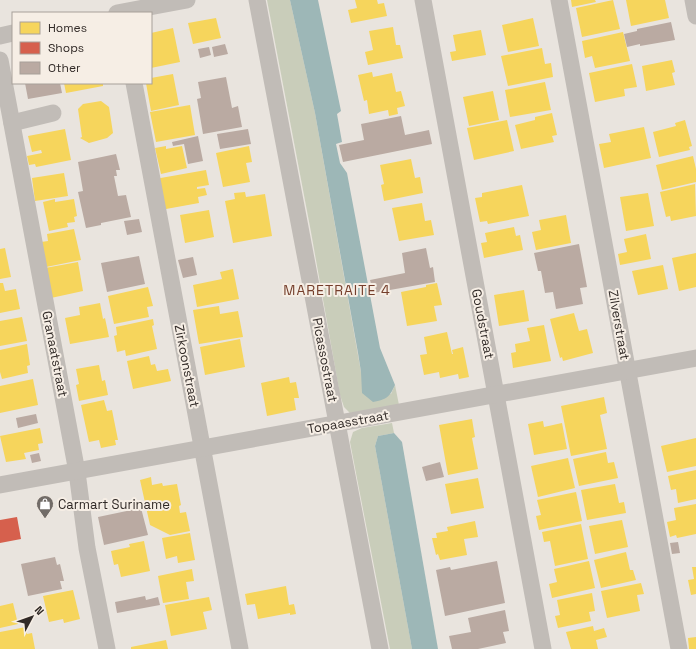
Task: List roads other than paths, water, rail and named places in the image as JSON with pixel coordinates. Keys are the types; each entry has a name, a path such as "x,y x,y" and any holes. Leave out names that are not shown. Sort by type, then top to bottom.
{"street":[{"path":"125,12 187,0"},
{"name":"Picassostraat","path":"257,0 380,649"},
{"name":"Goudstraat","path":"423,0 543,649"},
{"name":"Zilverstraat","path":"559,0 679,649"},
{"path":"693,0 696,16"},
{"path":"0,36 12,33"},
{"name":"Granaatstraat","path":"0,60 77,472 87,548 107,649"},
{"name":"Zirkoonstraat","path":"134,84 240,649"},
{"path":"12,123 54,113"},
{"name":"Topaasstraat","path":"0,485 696,358"}],"water":[{"path":"290,0 318,0 341,111 337,114 342,142 336,144 340,163 347,173 380,348 395,385 387,397 373,402 362,393 358,353 315,113"},
{"path":"394,433 402,442 438,649 412,649 375,446 378,436"}],"place":[{"name":"Carmart Suriname","path":"45,519"}],"district":[{"name":"MARETRAITE 4","path":"337,290"}]}
